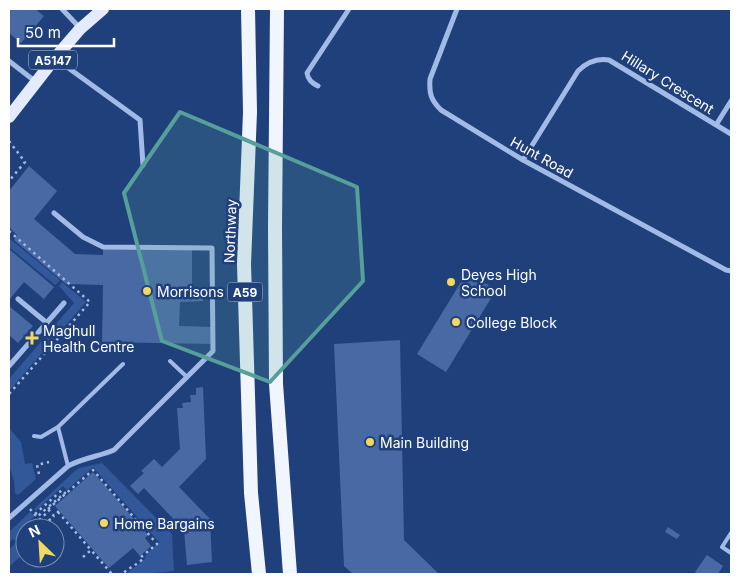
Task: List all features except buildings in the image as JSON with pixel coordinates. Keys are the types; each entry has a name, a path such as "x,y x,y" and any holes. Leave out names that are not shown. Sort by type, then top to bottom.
{"highway":[{"name":"Northway","path":"248,9 250,112 244,264 251,493 259,574"},
{"name":"A59","path":"277,9 276,384 290,574"}],"main road":[{"name":"A5147","path":"9,117 54,58 80,29 104,9"}],"street":[{"path":"62,9 80,29"},
{"path":"318,86 310,81 307,73 349,9"},
{"name":"Hunt Road","path":"457,9 430,79 429,88 431,96 441,110 523,160 709,261 731,271"},
{"path":"54,58 140,120 143,165"},
{"name":"Hillary Crescent","path":"523,160 578,71 584,65 602,58 609,60 731,134"},
{"path":"9,61 36,82"},
{"path":"716,125 731,101"},
{"path":"9,518 68,466 114,450 213,351 212,248 103,247 83,237 54,213"},
{"path":"18,299 47,323"},
{"path":"9,366 64,303"}],"lane":[{"path":"170,361 188,377"},
{"path":"34,436 41,437 58,427 123,364"},
{"path":"58,427 68,466"},
{"path":"731,533 722,547 731,553"}],"path":[{"path":"9,141 25,162 9,181"},
{"path":"33,466 49,462"},
{"path":"39,463 39,474"},
{"path":"30,509 37,517 48,510 92,470 157,544 141,557 143,559 122,574"},
{"path":"35,514 62,490 65,493 41,518"},
{"path":"48,510 54,516 59,512 112,574"},
{"path":"83,557 91,550"}],"highlighted area":[{"path":"180,112 357,187 363,281 270,382 162,341 124,193"}],"shaded area":[{"path":"9,238 60,280 55,285 9,247"},
{"path":"62,282 86,302 9,391 9,379 74,303 59,286"},
{"path":"9,428 21,442 25,464 32,463 36,479 18,495 15,493 14,481 9,465"},
{"path":"102,463 172,534 174,571 126,574 145,559 146,555 159,542 93,467 67,490 63,486 36,511 34,509 79,468"},
{"path":"30,512 35,516 33,518 24,518"},
{"path":"15,526 15,540 13,539 9,542 9,532"},
{"path":"15,544 15,561 9,567 9,550"}],"place":[{"name":"Deyes High School","path":"451,282"},
{"name":"Morrisons","path":"147,291"},
{"name":"College Block","path":"456,322"},
{"name":"Maghull Health Centre","path":"32,338"},
{"name":"Main Building","path":"370,442"},
{"name":"Home Bargains","path":"104,523"}]}
